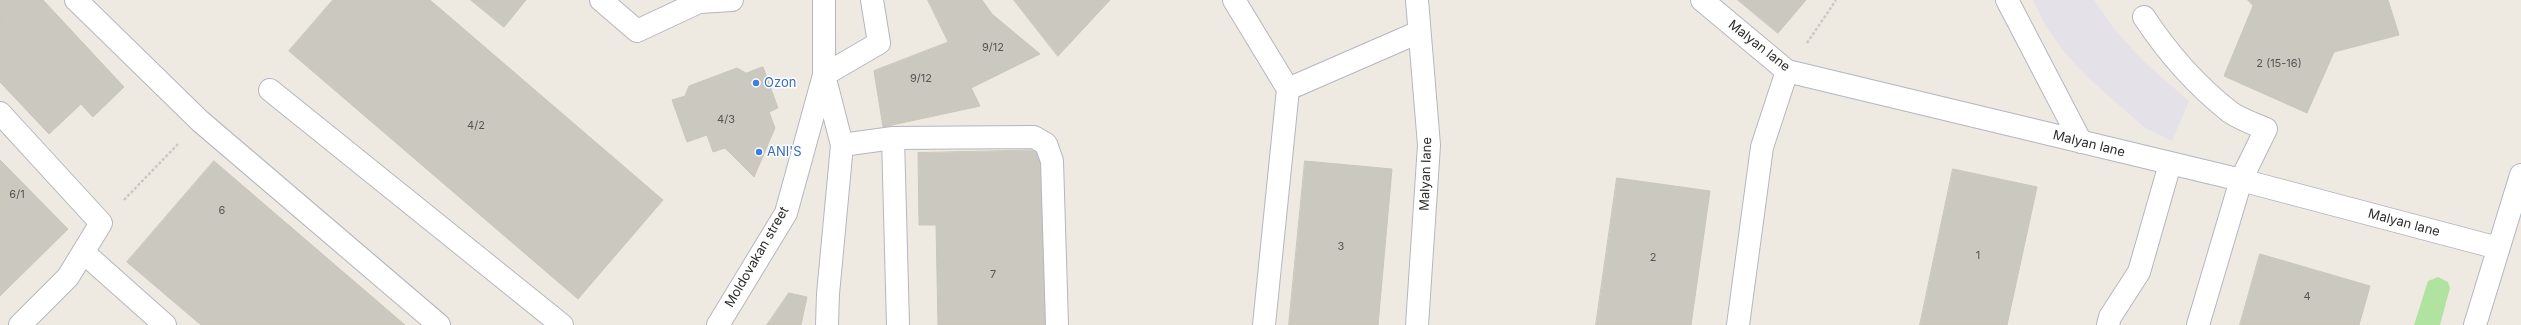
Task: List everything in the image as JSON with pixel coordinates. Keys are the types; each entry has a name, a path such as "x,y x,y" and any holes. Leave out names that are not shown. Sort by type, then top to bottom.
{"street":[{"path":"76,0 200,121 439,325"},
{"path":"601,0 638,31 699,2 732,0"},
{"name":"Moldovakan street","path":"718,325 786,213 824,75 824,0"},
{"path":"827,325 828,294 842,145 824,75 879,43 872,0"},
{"path":"1234,0 1288,89 1264,325"},
{"name":"Malyan lane","path":"1417,0 1429,145 1417,325"},
{"name":"Malyan lane","path":"1702,0 1787,71 2241,180 2498,248"},
{"path":"2007,0 2081,142"},
{"path":"2144,17 2158,38 2213,97 2231,113 2266,130 2241,180 2198,325"},
{"path":"1288,89 1419,32"},
{"path":"1738,325 1762,147 1787,71"},
{"path":"270,90 562,325"},
{"path":"0,113 101,223 68,277 20,325"},
{"path":"842,145 893,138 1034,137 1046,144 1052,161 1057,325"},
{"path":"893,138 898,325"},
{"path":"2108,325 2110,317 2139,272 2170,164"},
{"path":"2475,325 2521,175"},
{"path":"83,252 165,325"}],"path":[{"path":"1787,71 1836,0"},
{"path":"101,223 200,121"}],"shaded area":[{"path":"2033,0 2094,0 2113,27 2142,60 2189,101 2172,141 2145,128 2086,76 2065,53 2045,25"}],"green space":[{"path":"2438,277 2448,282 2450,288 2440,325 2414,325 2428,281"}],"building":[{"path":"0,0 43,0 124,87 93,117 0,17"},
{"path":"333,0 430,0 663,200 578,299 289,51"},
{"path":"471,0 526,0 504,27"},
{"path":"928,0 982,0 992,14 1040,54 971,88"},
{"path":"1014,0 1110,0 1058,56"},
{"path":"1738,0 1806,0 1778,33"},
{"path":"2248,0 2388,0 2399,35 2334,52 2307,113 2224,76 2253,6"},
{"path":"0,18 81,104 49,134 0,82"},
{"path":"949,42 980,106 883,127 874,71"},
{"path":"763,67 778,108 769,112 775,128 754,177 725,148 713,152 707,135 687,142 672,100 685,96 689,86 737,68 746,73"},
{"path":"1047,150 1051,325 938,325 936,225 919,225 918,153"},
{"path":"0,160 68,229 0,296"},
{"path":"214,161 405,325 201,325 127,262"},
{"path":"1305,161 1392,169 1378,325 1289,325"},
{"path":"1953,169 2037,187 2007,325 1920,325"},
{"path":"1617,178 1710,191 1691,325 1596,325"},
{"path":"2260,254 2370,286 2359,325 2240,325"},
{"path":"789,293 807,297 801,325 767,325"}],"place":[{"name":"Ozon","path":"756,83"},
{"name":"ANI'S","path":"759,152"}]}
